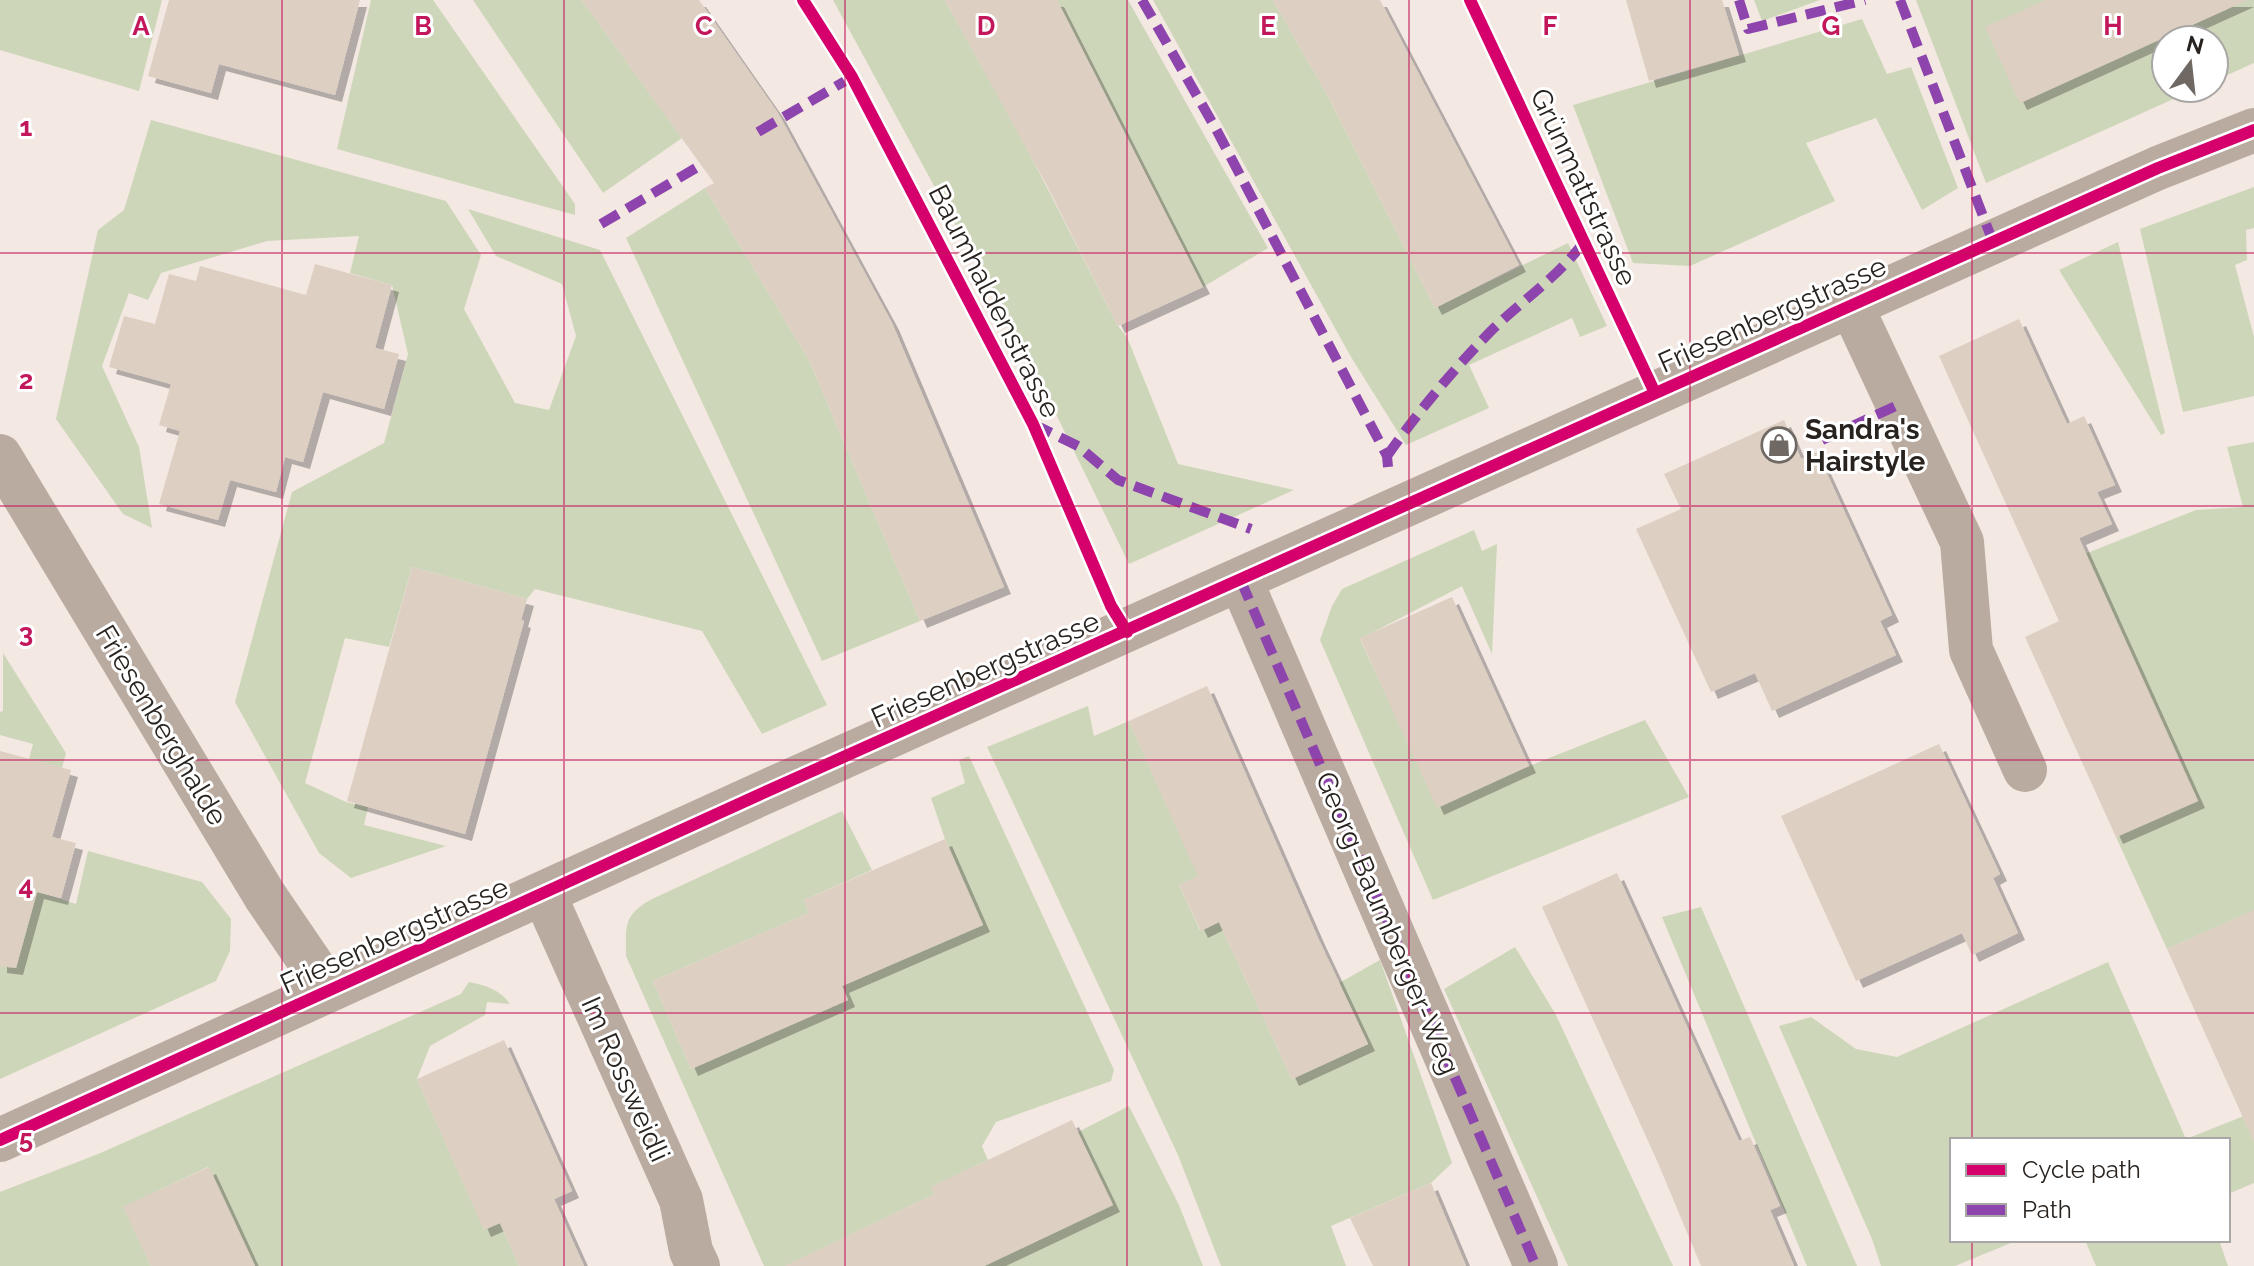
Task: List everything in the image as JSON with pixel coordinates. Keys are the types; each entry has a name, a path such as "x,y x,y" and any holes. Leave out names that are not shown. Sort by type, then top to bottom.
{"street":[{"name":"Friesenbergstrasse","path":"0,1140 763,793 1851,305 2158,168 2254,130"},
{"path":"1851,305 1962,542 1971,650 2025,770"},
{"name":"Friesenberghalde","path":"0,456 265,896 329,990"},
{"name":"Georg-Baumberger-Weg","path":"1241,581 1536,1266"},
{"name":"Im Rossweidli","path":"544,894 681,1200 691,1251 698,1266"}],"green space":[{"path":"0,0 162,0 139,91 0,50"},
{"path":"371,0 433,0 575,204 575,215 337,149"},
{"path":"473,0 582,0 682,138 603,193"},
{"path":"833,0 945,0 1021,137 1118,326 1127,337 1178,464 1294,490 1129,564 1038,377"},
{"path":"1054,0 1128,0 1268,248 1203,287"},
{"path":"1153,0 1273,0 1329,98 1435,308 1568,243 1607,326 1580,337 1572,318 1469,365 1489,408 1406,445 1351,357"},
{"path":"1754,0 1820,0 1762,21"},
{"path":"1916,0 2046,0 2150,37 2150,104 2162,104 1986,183"},
{"path":"2225,0 2254,0 2254,63 2230,74 2230,24 2194,24 2228,9"},
{"path":"1862,19 1887,74 1911,67 1958,188 1922,210 1876,118 1806,143 1835,201 1690,266 1633,263 1573,105"},
{"path":"151,120 446,201 481,255 464,309 515,403 549,410 576,336 562,284 496,256 468,209 600,250 827,705 762,734 702,631 535,589 527,599 412,567 389,647 345,638 305,783 346,802 368,807 364,825 446,846 351,878 319,853 235,702 292,492 384,443 408,354 392,285 350,273 359,236 267,241 161,273 148,300 129,293 102,366 139,447 152,528 123,514 56,419 98,230 124,210"},
{"path":"2254,187 2254,228 2246,230 2247,260 2235,265 2254,337 2254,396 2183,412 2140,229"},
{"path":"705,188 809,360 920,621 822,661 626,238"},
{"path":"2118,242 2165,433 2161,435 2059,270"},
{"path":"2254,442 2254,925 2248,913 2167,949 2116,837 2197,801 2077,557 2196,510 2243,507 2227,447"},
{"path":"1474,530 1482,551 1497,544 1492,654 1462,586 1360,639 1438,807 1529,766 1645,720 1689,797 1433,900 1320,640 1332,606 1342,589"},
{"path":"3,653 66,753 62,768 29,759 33,744 0,735"},
{"path":"1088,706 1094,736 1129,721 1199,876 1179,885 1200,930 1219,922 1292,1079 1368,1044 1339,983 1380,960 1452,1163 1431,1183 1331,1226 1346,1266 1221,1266 1178,1155 987,747"},
{"path":"969,756 1114,1070 1111,1081 996,1122 982,1146 988,1160 932,1187 935,1194 786,1266 764,1266 626,956 628,922 636,910 652,899 842,811 872,870 804,900 809,913 653,981 691,1069 847,1000 842,986 982,925 931,798 965,783 959,760"},
{"path":"88,851 202,882 231,919 230,951 216,981 0,1079 0,879 76,904"},
{"path":"1701,907 1857,1266 1807,1266 1662,917"},
{"path":"1515,947 1556,1015 1673,1266 1568,1266 1444,989"},
{"path":"2108,962 2186,1138 1950,1138 1950,1242 2013,1242 1955,1266 1881,1266 1779,1026 1811,1017 1856,1049 1897,1057"},
{"path":"469,982 492,989 510,1004 487,1002 485,1015 430,1046 417,1079 484,1229 500,1223 519,1266 255,1266 208,1167 124,1207 151,1266 0,1266 0,1192 98,1154 461,994"},
{"path":"1129,1106 1179,1205 1203,1266 984,1266 1112,1205 1078,1132"},
{"path":"2254,1112 2254,1183 2230,1193 2230,1138 2189,1138"},
{"path":"2086,1242 2220,1242 2228,1266 2096,1266"}],"building":[{"path":"169,0 360,0 335,95 219,64 211,93 148,76"},
{"path":"582,0 699,0 778,113 892,323 1004,587 920,621 809,360 705,188 714,183"},
{"path":"945,0 1057,0 1203,287 1118,326 1046,184"},
{"path":"1273,0 1380,0 1519,265 1435,308 1329,98"},
{"path":"1626,0 1722,0 1739,55 1649,81"},
{"path":"2046,0 2247,0 2194,24 2150,24 2150,44 2020,103 1985,27"},
{"path":"315,264 392,285 375,348 399,354 384,409 323,392 303,462 285,457 276,492 230,480 218,520 159,504 180,431 159,425 171,384 109,367 124,316 155,324 169,274 196,281 200,266 306,295"},
{"path":"2019,319 2067,424 2084,416 2115,485 2097,492 2112,524 2079,538 2198,801 2116,837 2025,637 2059,621 1939,356"},
{"path":"1784,420 1801,459 1817,452 1892,615 1880,621 1896,655 1772,711 1755,673 1711,692 1636,529 1681,509 1664,474"},
{"path":"412,567 527,599 521,620 524,621 465,834 347,801"},
{"path":"1452,597 1529,766 1437,808 1360,638"},
{"path":"1207,686 1368,1044 1292,1079 1219,922 1201,931 1179,885 1198,876 1129,721"},
{"path":"1939,744 2000,874 1993,878 2018,933 1972,955 1962,933 1856,981 1781,816"},
{"path":"0,751 71,770 52,837 76,843 61,898 37,892 16,968 0,966"},
{"path":"945,839 983,925 842,986 848,1000 691,1069 653,981 809,913 804,900"},
{"path":"1617,873 1739,1141 1750,1137 1780,1206 1770,1210 1794,1266 1701,1266 1542,907"},
{"path":"2254,910 2254,1142 2167,949"},
{"path":"504,1040 572,1191 554,1199 584,1266 519,1266 500,1223 484,1230 417,1079"},
{"path":"1072,1120 1113,1205 984,1266 785,1266 935,1194 931,1187"},
{"path":"209,1167 255,1266 151,1266 123,1207"},
{"path":"1431,1183 1466,1266 1373,1266 1350,1218"}],"marked path":[{"path":"1142,0 1216,129 1387,456 1388,467"},
{"path":"1739,0 1748,29 1865,0"},
{"path":"1900,0 1993,242"},
{"path":"758,132 852,77"},
{"path":"601,224 701,165"},
{"path":"1387,456 1436,392 1476,347 1562,268 1584,242"},
{"path":"1822,440 1898,405"},
{"path":"1033,424 1078,446 1118,480 1251,529"},
{"path":"1241,581 1536,1266"}],"cycle path":[{"name":"Baumhaldenstrasse","path":"803,0 852,77 1033,424 1111,606 1127,632"},
{"name":"Grünmattstrasse","path":"1470,0 1655,393"},
{"path":"0,1140 763,793 2158,168 2254,130"}],"place":[{"name":"Sandra's Hairstyle","path":"1779,445"}]}
